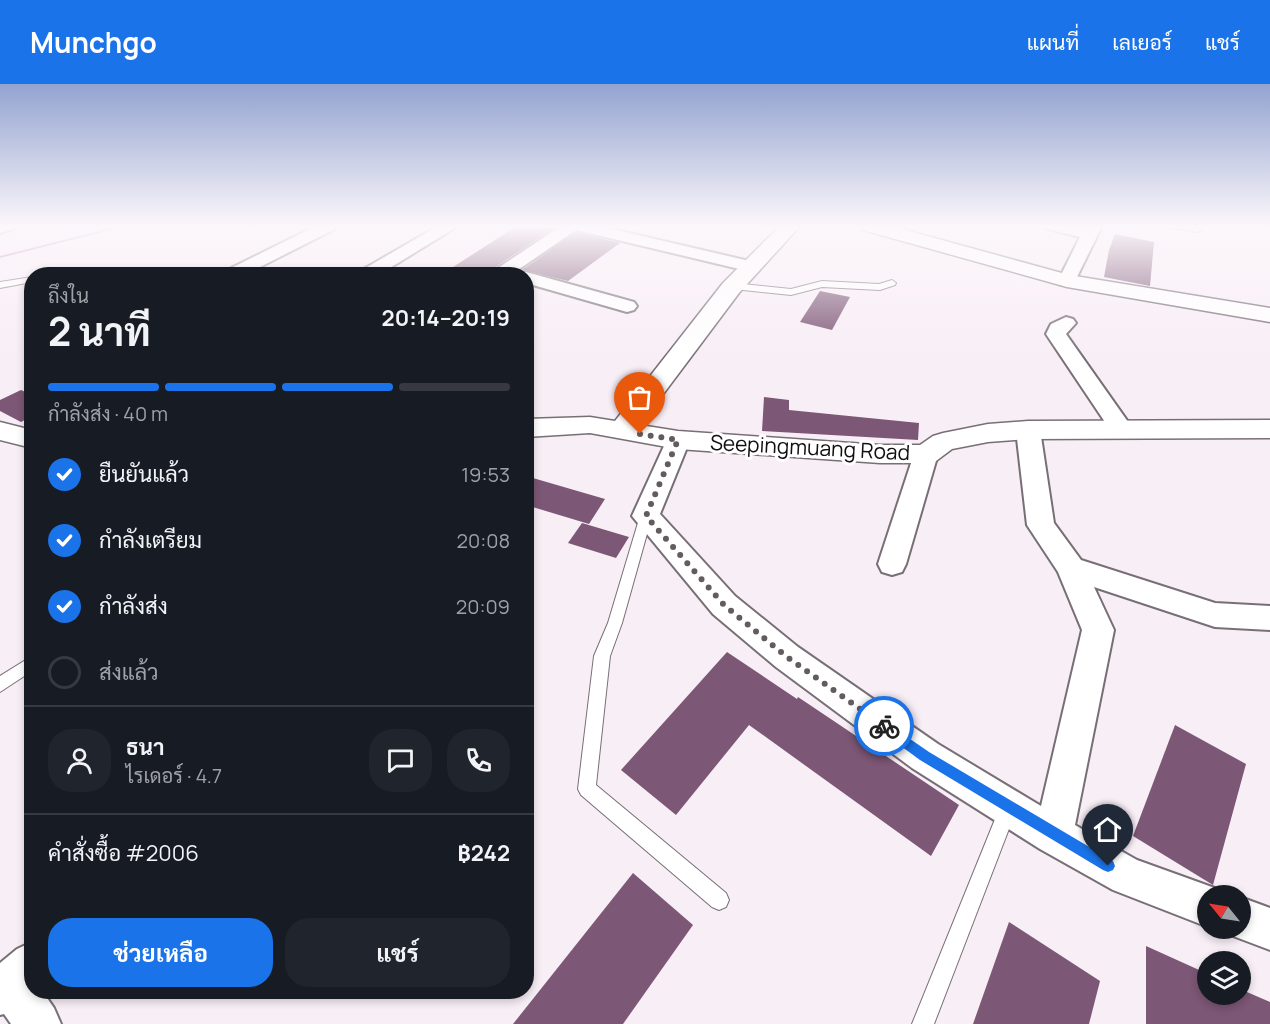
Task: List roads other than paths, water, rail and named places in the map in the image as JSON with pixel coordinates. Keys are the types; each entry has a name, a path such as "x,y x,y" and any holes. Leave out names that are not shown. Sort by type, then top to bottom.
{"street":[{"path":"621,431 734,286 749,270"},
{"path":"1027,270 1067,281 1270,315"},
{"path":"1067,281 1072,270"},
{"path":"534,279 627,306"},
{"path":"1066,323 1058,328 1056,334 1121,429"},
{"name":"Seepingmuang Road","path":"534,428 590,425 678,440 857,453 926,453 943,442 988,433 1028,430 1270,429"},
{"path":"1028,430 1041,525 1071,568 1098,630 1054,835"},
{"path":"0,431 24,437"},
{"path":"678,440 646,516 724,605 787,657 925,756 1054,835 1127,876 1197,902"},
{"path":"892,564 926,453"},
{"path":"1071,568 1215,615 1270,618"},
{"path":"1251,922 1270,929"},
{"path":"14,980 24,998"},
{"path":"24,999 38,1024"}],"lane":[{"path":"0,285 24,280"},
{"path":"734,286 790,291 833,283 880,287 892,283"},
{"path":"646,516 615,623 602,656 587,789 718,900"},
{"path":"0,685 24,668"},
{"path":"923,1024 1008,807"}]}
